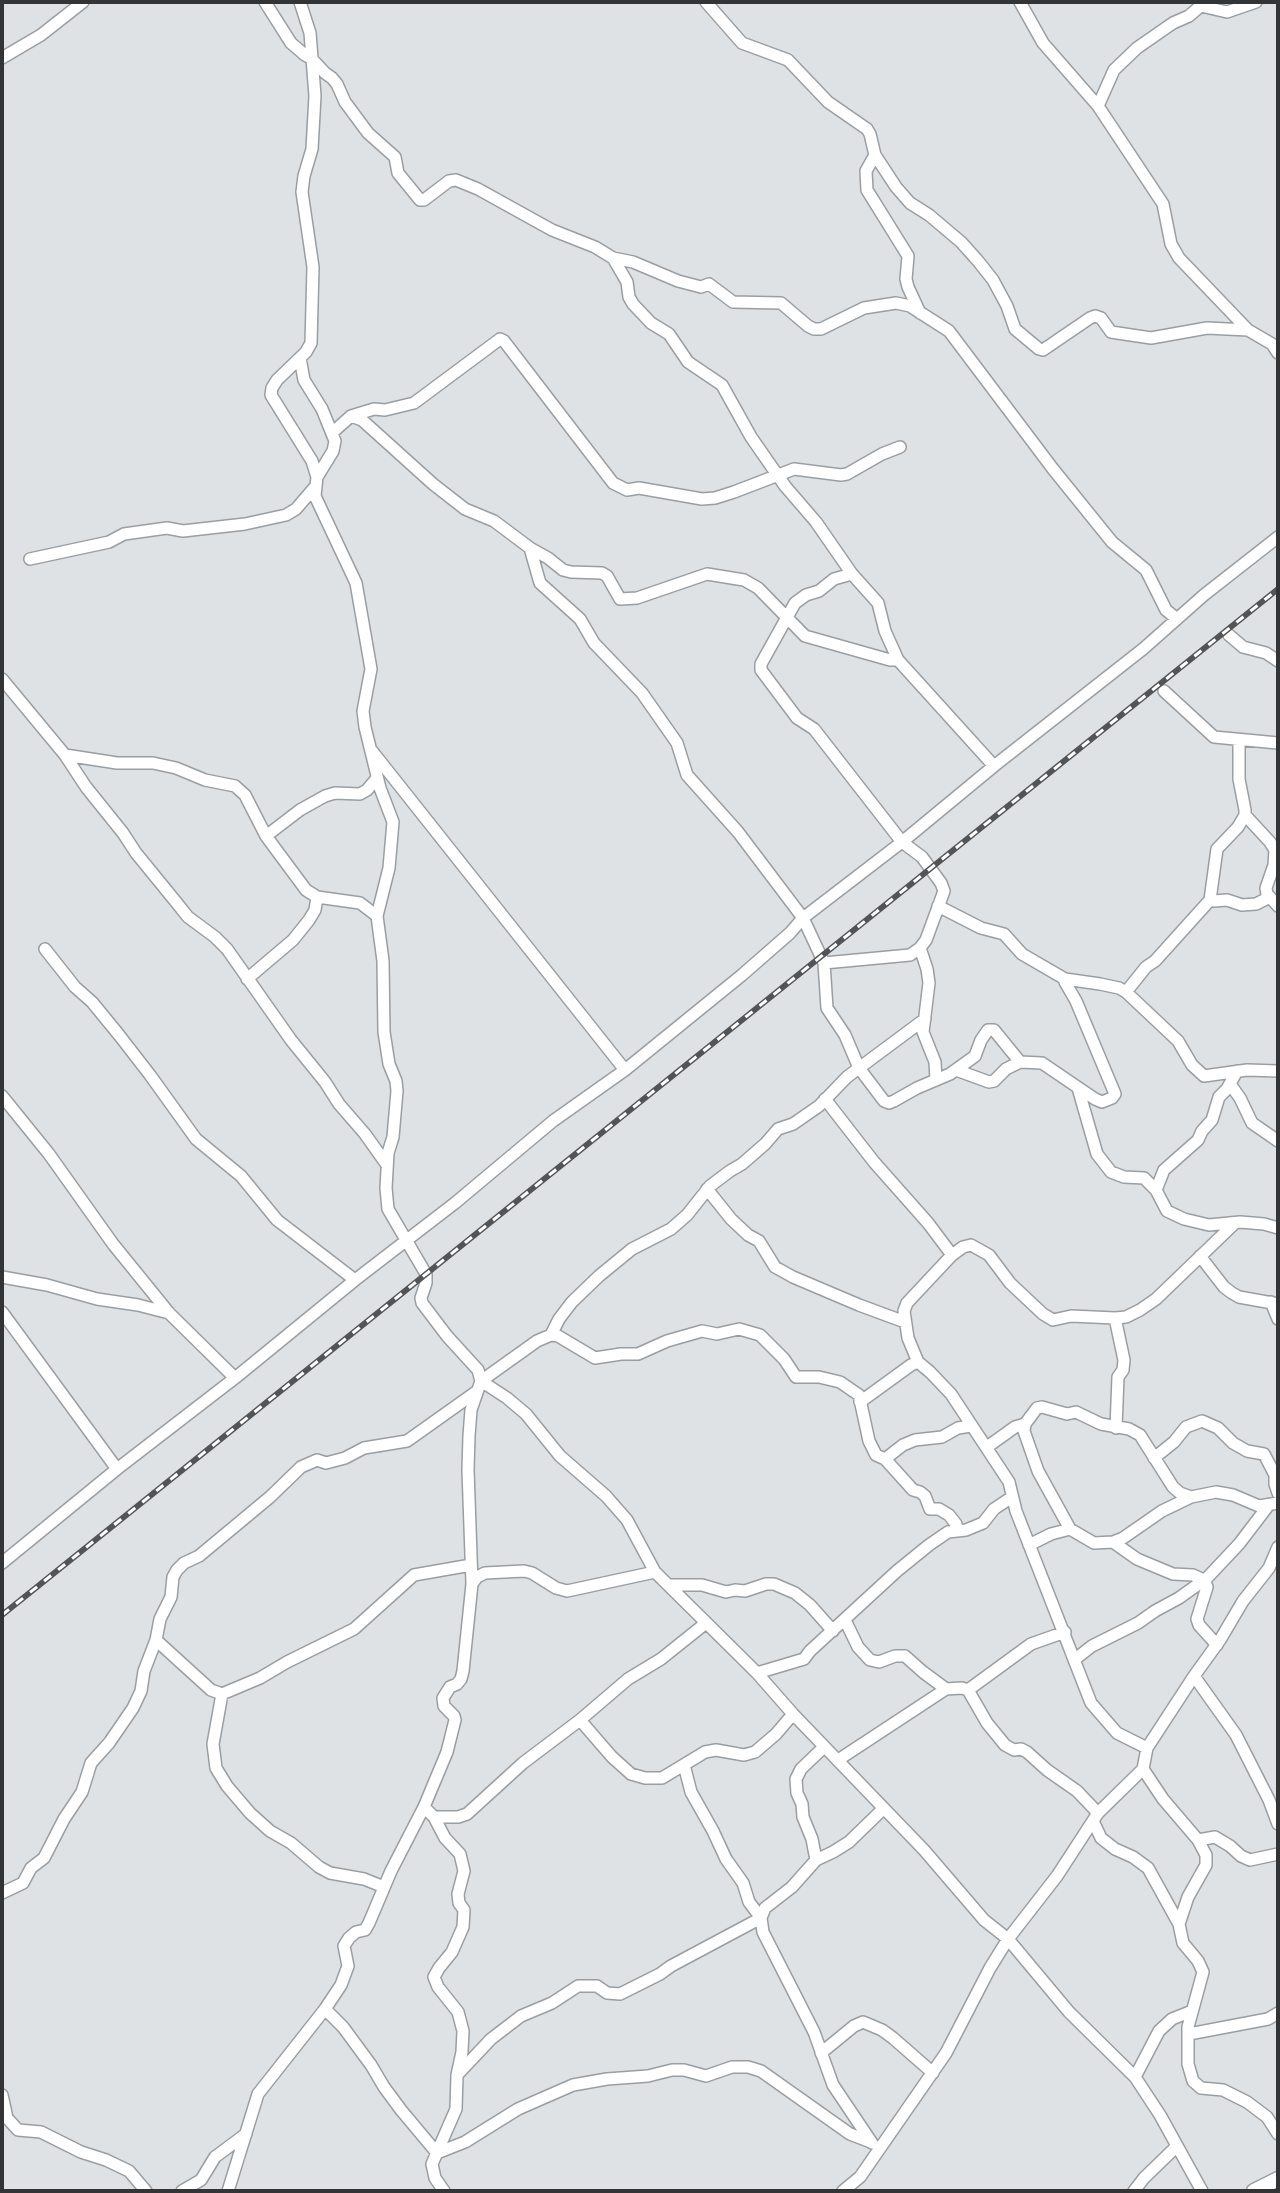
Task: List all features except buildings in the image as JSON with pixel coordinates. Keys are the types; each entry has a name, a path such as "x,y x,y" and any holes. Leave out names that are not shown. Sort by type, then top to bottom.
{"main road":[{"path":"1254,2191 1278,2179"}],"street":[{"path":"2,58 41,35 83,2"},
{"path":"265,2 291,43 337,84 345,102 368,133 395,157 398,173 420,200 449,181 456,180 613,258 633,262 678,281 701,287 709,284 733,302 781,303 814,329 821,329 864,308 901,303 949,331 1112,542 1146,570 1166,610 1177,619"},
{"path":"228,2191 253,2108 265,2083 341,1985 348,1966 344,1946 356,1932 365,1930 447,1752 455,1720 444,1706 443,1698 450,1687 461,1679 472,1584 469,1458 471,1410 479,1386 478,1370 422,1303 426,1274 388,1209 387,1165 397,1091 384,1032 383,961 377,916 389,868 393,822 377,778 363,711 371,669 356,583 315,496 315,482 306,449 271,395 277,380 311,343 313,276 302,192 313,136 315,96 310,33 300,2"},
{"path":"706,2 742,43 788,60 828,102 867,129 875,155 910,203 961,242 978,261 993,280 1015,329 1039,349 1043,350 1095,316 1101,318 1111,332 1151,338 1207,328 1248,330"},
{"path":"1020,2 1043,43 1098,106 1163,204 1171,244 1179,258 1248,330 1272,344 1278,353"},
{"path":"1098,106 1114,70 1137,48 1173,23 1189,16 1203,4 1227,12 1256,2"},
{"path":"875,155 866,171 867,190 908,256 906,279 920,313"},
{"path":"613,258 627,282 633,304 651,323 669,334 688,362 722,385 751,437 785,486 878,603 885,631 898,660 994,766"},
{"path":"333,432 351,416 414,403 500,339 613,483 627,490 639,488 702,499 734,492 777,474 802,469 847,474 900,447"},
{"path":"30,559 109,542 124,534 167,528 183,531 245,524 286,515 296,509 333,451 335,441 322,409 304,380 300,358"},
{"path":"351,416 368,423 460,505 494,521 563,570 602,573 607,576 620,599 637,598 707,574 744,580 758,588 805,636 898,660"},
{"path":"2,1563 553,1121 625,1070 742,975 803,918 1143,649 1204,595 1278,537"},
{"path":"530,548 540,583 580,619 594,643 642,693 677,743 687,775 738,832 803,918 824,963 827,1008 845,1035 859,1068 876,1092 889,1103 956,1070 975,1056 981,1040 991,1029 1020,1062"},
{"path":"824,963 910,955 926,940 944,891 922,857 902,842 814,729 797,718 761,670 761,664 795,603 819,591 829,582 852,574"},
{"path":"1229,635 1243,647 1266,653 1278,661"},
{"path":"2,679 65,755 136,853 188,917 227,949 291,1040 387,1165"},
{"path":"1164,691 1238,758"},
{"path":"1214,737 1278,743"},
{"path":"1239,740 1238,758 1245,815 1275,850 1274,865 1266,888 1274,902"},
{"path":"370,748 625,1070"},
{"path":"65,755 117,763 153,763 235,786 245,795 266,836 300,883 321,902 360,903 377,916"},
{"path":"266,836 300,810 325,796 335,793 360,794 377,778"},
{"path":"1126,992 1210,900 1217,849 1245,815"},
{"path":"1210,900 1227,900 1242,905 1274,902"},
{"path":"247,979 293,940 321,902"},
{"path":"938,906 981,928 1004,934 1022,954 1065,979 1119,988 1126,992 1178,1041 1198,1072 1204,1076 1237,1071 1278,1071"},
{"path":"920,948 928,976 923,1032 935,1062 936,1080"},
{"path":"45,949 75,987 92,1002 196,1139 241,1176 277,1220 355,1280"},
{"path":"956,1070 989,1082 1020,1062 1042,1063 1078,1088 1102,1102 1107,1101 1115,1094 1065,979"},
{"path":"551,1335 572,1302 593,1281 632,1249 671,1229 687,1215 707,1189 760,1149 778,1129 796,1122 847,1077 925,1019"},
{"path":"1156,1190 1164,1170 1198,1140 1212,1120 1219,1097 1237,1071"},
{"path":"1230,1084 1252,1123 1278,1141"},
{"path":"1078,1088 1093,1141 1111,1172 1124,1177 1144,1178 1174,1216 1209,1225 1264,1224 1278,1228"},
{"path":"2,1096 169,1313 235,1378"},
{"path":"825,1099 952,1255"},
{"path":"707,1189 731,1219 759,1241 775,1267 905,1322"},
{"path":"1147,1748 1117,1733 1091,1703 1016,1511 1007,1500 1009,1482 951,1394 918,1362 908,1338 904,1311 907,1303 952,1255 971,1245 989,1255 1010,1283 1053,1320 1071,1316 1126,1317 1156,1299 1235,1223"},
{"path":"1200,1256 1232,1293 1275,1303 1278,1319"},
{"path":"2,1277 169,1313"},
{"path":"2,1312 117,1469"},
{"path":"1115,1318 1124,1360 1118,1377 1116,1428"},
{"path":"2,1893 23,1883 31,1868 48,1853 64,1819 82,1792 91,1763 133,1708 141,1691 160,1619 171,1597 177,1570 199,1556 301,1467 317,1460 326,1463 345,1458 364,1448 407,1441 537,1341 551,1335 595,1358 638,1354 702,1331 717,1334 739,1329 760,1335 784,1359 796,1377 819,1377 840,1382 859,1395 873,1451 885,1459 913,1490 925,1496 930,1509 939,1509 949,1515 957,1529"},
{"path":"860,1402 918,1362"},
{"path":"479,1386 507,1398 526,1414 560,1456 606,1496 627,1520 655,1572 757,1673 924,1850 984,1920 1008,1939 1069,2012 1135,2077 1202,2191"},
{"path":"1070,1529 1038,1471 1024,1431 1025,1424 1037,1408 1067,1414 1076,1412 1101,1424 1129,1429 1140,1435 1173,1487 1191,1497"},
{"path":"1154,1458 1174,1442 1186,1427 1202,1421 1218,1428 1233,1443 1247,1451 1264,1454 1275,1475 1278,1493"},
{"path":"987,1447 1015,1427 1025,1424"},
{"path":"885,1459 915,1440 942,1437 958,1428 971,1426"},
{"path":"1029,1545 1070,1529 1087,1541 1113,1542 1162,1511 1191,1497 1216,1492 1233,1495 1259,1506 1273,1505"},
{"path":"757,1673 801,1661 939,1538 957,1529 966,1530 983,1523 994,1509 1007,1500"},
{"path":"1074,1660 1092,1646 1138,1623 1204,1580 1273,1505"},
{"path":"1113,1542 1137,1559 1173,1574 1193,1575 1204,1580 1207,1587 1197,1619 1217,1645"},
{"path":"845,2191 860,2177 874,2146 917,2098 946,2053 1008,1939 1057,1876 1096,1817 1143,1769 1147,1748 1243,1601 1274,1572 1278,1547"},
{"path":"156,1640 211,1690 222,1694 260,1678 354,1629 414,1575 471,1565"},
{"path":"472,1584 485,1573 524,1571 567,1591 655,1572"},
{"path":"670,1585 702,1585 726,1592 774,1584 784,1587 810,1605 833,1631"},
{"path":"845,1620 858,1647 870,1660 879,1662 905,1656 946,1689"},
{"path":"434,1817 467,1814 523,1763 628,1679 661,1659 706,1623"},
{"path":"968,1690 1031,1644 1065,1632"},
{"path":"1194,1676 1274,1796 1278,1824"},
{"path":"838,1760 946,1689 955,1687 968,1690 999,1739 1014,1750 1027,1752 1077,1791 1096,1817 1101,1838 1148,1868 1179,1924 1183,1943 1203,1972 1189,2034 1188,2064 1193,2081 1201,2088 1223,2090 1247,2102 1267,2117 1278,2134"},
{"path":"222,1694 213,1744 216,1768 227,1786 270,1831 291,1843 319,1867 330,1873 364,1879 384,1887"},
{"path":"580,1720 631,1774 662,1778 705,1752 716,1750 744,1755 755,1752 793,1714"},
{"path":"816,1860 796,1779 808,1760 824,1747"},
{"path":"684,1765 691,1792 726,1859 743,1883 749,1902 761,1918 763,1932 814,2032 833,2085 874,2146"},
{"path":"1143,1769 1163,1799 1198,1840 1206,1855 1206,1865 1188,1897 1179,1924"},
{"path":"424,1807 460,1854 464,1871 458,1894 464,1910 463,1927 459,1941 434,1977 461,2021 462,2052 457,2075 456,2109 432,2164 432,2171 444,2191"},
{"path":"457,2075 491,2039 521,2016 552,2003 578,1986 597,1986 607,1993 620,1994 761,1918 765,1908 792,1887 816,1860 849,1842 883,1809"},
{"path":"1198,1840 1215,1837 1250,1860 1278,1854"},
{"path":"325,2009 343,2027 401,2110 437,2153"},
{"path":"1135,2077 1159,2031 1172,2019 1192,2011"},
{"path":"1189,2034 1268,2019 1278,2013"},
{"path":"821,2053 863,2022 893,2038 933,2073"},
{"path":"437,2153 465,2142 528,2104 573,2085 672,2070 706,2076 732,2067 761,2071 850,2134 874,2146"},
{"path":"2,2095 7,2118 18,2130 41,2132 129,2171 146,2191"},
{"path":"182,2191 201,2180 215,2157 246,2134"},
{"path":"1134,2191 1176,2147"}],"railway":[{"path":"2,1615 1278,589"}]}
